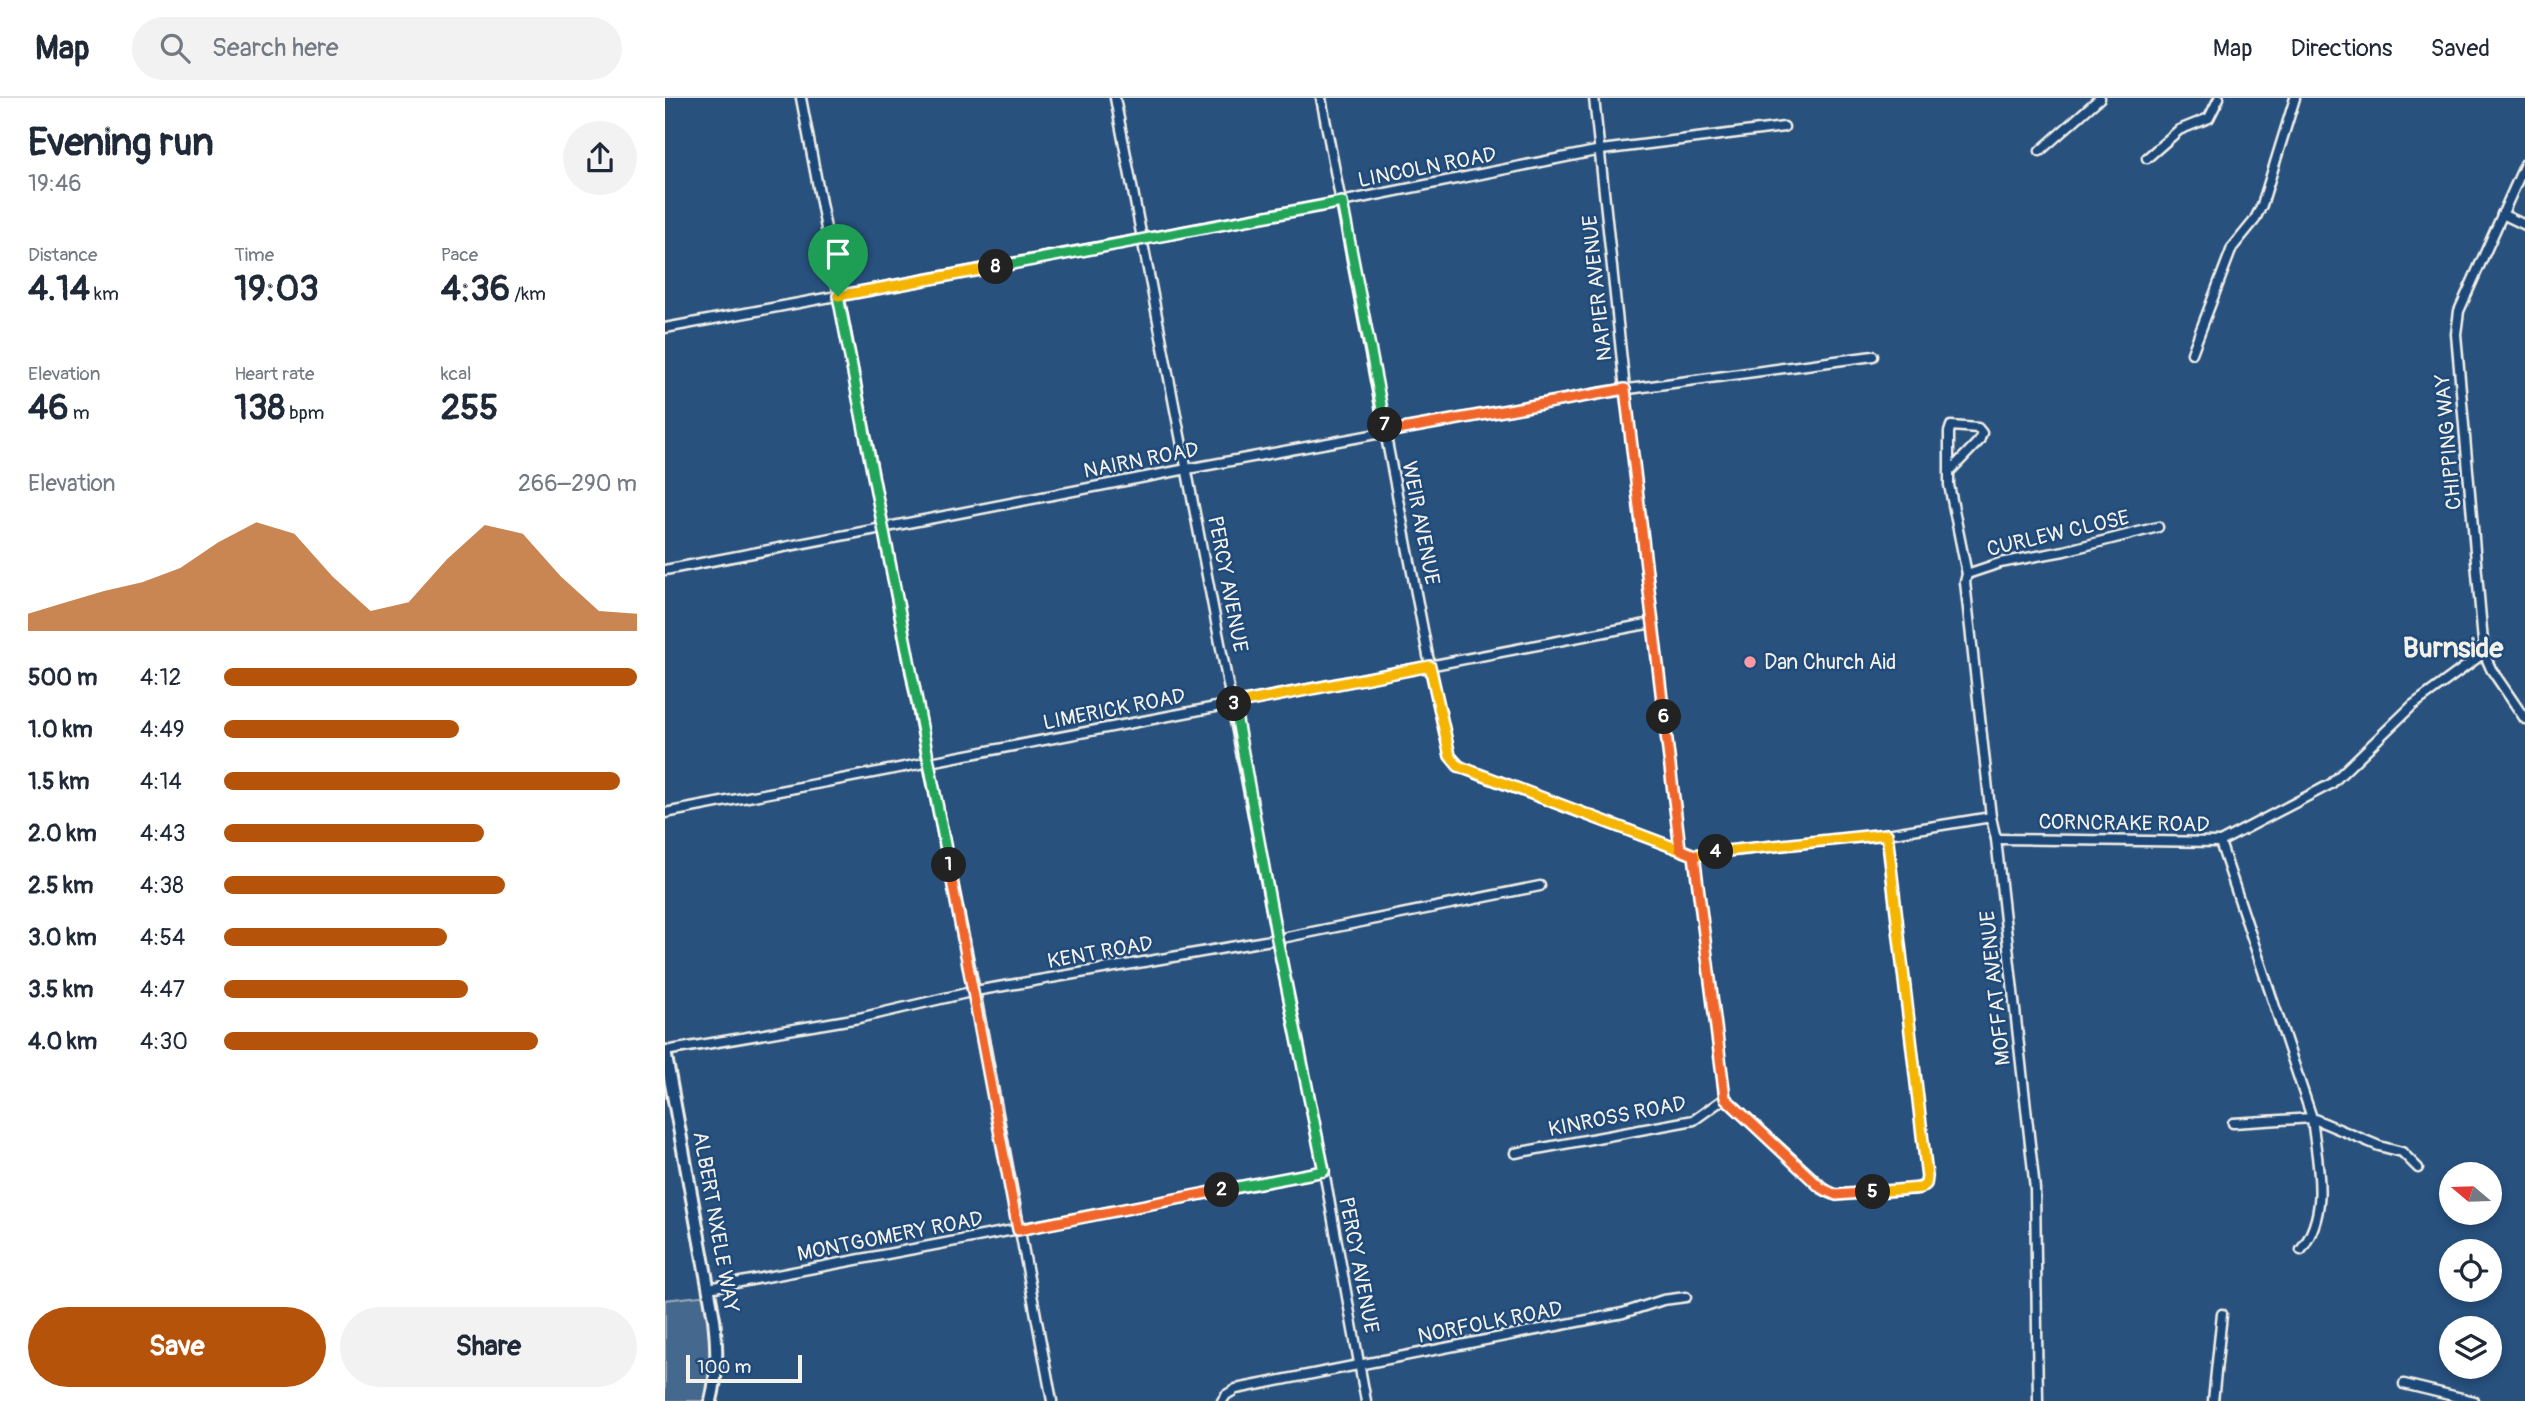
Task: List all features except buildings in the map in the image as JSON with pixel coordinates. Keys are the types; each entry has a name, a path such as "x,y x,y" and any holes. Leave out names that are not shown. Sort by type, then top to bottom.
{"main road":[{"name":"ALBERT NXELE WAY","path":"665,1053 718,1349 711,1401"}],"street":[{"path":"801,98 1052,1401"},
{"name":"PERCY AVENUE","path":"1115,98 1324,1171 1366,1401"},
{"name":"WEIR AVENUE","path":"1321,98 1430,666 1450,756 1458,766 1680,849"},
{"name":"NAPIER AVENUE","path":"1594,98 1625,389 1680,849"},
{"path":"2040,150 2100,98"},
{"path":"2147,158 2179,130 2210,118 2220,98"},
{"path":"2192,353 2232,248 2254,221 2262,205 2295,98"},
{"name":"LINCOLN ROAD","path":"665,328 1342,202 1601,150 1784,128"},
{"name":"CHIPPING WAY","path":"2523,713 2491,669 2484,653 2456,324 2476,268 2525,164"},
{"path":"2502,214 2525,225"},
{"name":"NAIRN ROAD","path":"665,570 1187,469 1625,389 1873,356"},
{"name":"MOFFAT AVENUE","path":"1949,472 1979,441 1982,433 1978,428 1951,426 1949,432 1949,472 1949,485 1967,573 1965,582 2035,1189 2038,1401"},
{"name":"CURLEW CLOSE","path":"1967,573 2158,527"},
{"name":"LIMERICK ROAD","path":"665,813 1652,623"},
{"name":"CORNCRAKE ROAD","path":"1996,839 2220,842 2331,784 2413,705 2484,653"},
{"path":"1680,849 1694,855 1887,834 1991,817"},
{"path":"1694,855 1725,1098 1828,1192 1836,1195 1921,1188 1926,1184 1927,1177 1887,834"},
{"path":"2220,842 2312,1118 2320,1202 2318,1220 2301,1250"},
{"name":"KENT ROAD","path":"665,1053 859,1018 975,991 1277,939 1540,886"},
{"name":"KINROSS ROAD","path":"1515,1153 1694,1121 1725,1098"},
{"path":"2234,1124 2312,1118 2402,1152 2418,1168"},
{"name":"MONTGOMERY ROAD","path":"709,1288 1324,1171"},
{"name":"NORFOLK ROAD","path":"1222,1401 1236,1389 1623,1313 1663,1300 1686,1297"},
{"path":"2213,1401 2222,1314"},
{"path":"2404,1384 2474,1401"}],"shaded area":[{"path":"708,1295 715,1350 708,1401 665,1401 665,1300"}],"place":[{"name":"Dan Church Aid","path":"1750,662"}],"district":[{"name":"Burnside","path":"2453,647"}],"route":[{"path":"838,296 975,991 1018,1230 1324,1171 1277,939 1234,704 1430,666 1450,756 1458,766 1694,855 1887,834 1926,1184 1916,1189 1836,1195 1828,1192 1725,1098 1694,855 1680,849 1625,389 1386,432 1342,202 838,296"}]}
